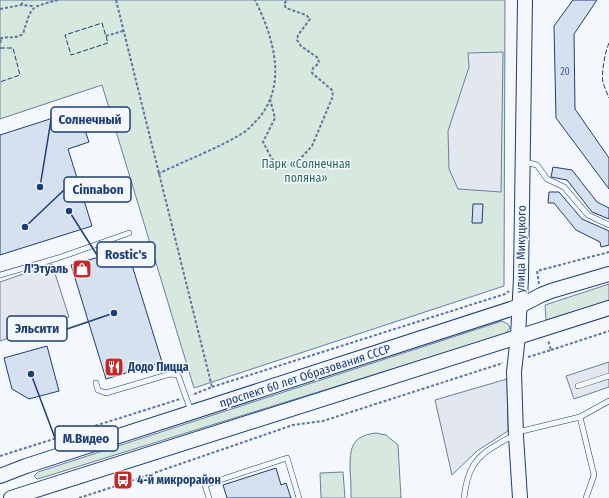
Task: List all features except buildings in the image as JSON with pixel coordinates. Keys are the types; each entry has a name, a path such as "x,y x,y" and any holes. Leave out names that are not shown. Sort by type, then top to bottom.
{"main road":[{"name":"улица Микуцкого","path":"520,498 514,372 520,306 525,0"},
{"name":"проспект 60 лет Образования СССР","path":"0,476 26,466 191,412 520,306 551,291 609,274"},
{"path":"0,480 10,498 609,308"}],"lane":[{"path":"523,162 537,165 546,179 564,187 588,215 609,225"},
{"path":"0,275 58,258 129,233"},
{"path":"96,383 98,390 106,393 170,374 178,375 191,412"},
{"path":"578,386 609,376"},
{"path":"464,498 469,472 478,458 500,442 516,436 522,431 580,417 609,401"},
{"path":"580,417 594,476 586,498"},
{"path":"209,498 205,485 287,458 299,498"}],"path":[{"path":"21,5 24,0"},
{"path":"0,9 21,5 35,6 58,0"},
{"path":"116,0 212,387"},
{"path":"158,174 245,132 261,116 270,99 275,78 276,62 264,18 256,0"},
{"path":"270,99 274,118 263,142 272,160 280,165 287,166 301,158 312,146 333,96 332,90 312,73 313,68 319,63 318,58 300,46 297,40 298,35 310,19 306,15 286,8 284,4 287,0"},
{"path":"0,44 1,38 17,38 23,34 29,13 35,6"},
{"path":"106,36 123,31"},
{"path":"539,285 537,271 609,252"},
{"path":"0,456 505,294 510,290"},
{"path":"523,359 609,332"},
{"path":"548,339 551,350"},
{"path":"79,498 293,425 323,421 507,362"}],"green space":[{"name":"Парк «Солнечная поляна»","path":"0,0 505,0 504,286 194,388 102,85 0,119"},
{"path":"609,284 609,300 546,320 545,305"},
{"path":"502,321 508,324 510,328 505,334 41,478 37,479 34,476 38,472"},
{"path":"376,433 386,435 398,445 401,498 351,498 350,462 352,449 357,440 361,437"},
{"path":"343,472 345,498 321,498 320,473"}],"shaded area":[{"path":"503,52 501,192 458,189 449,169 448,131 469,67 468,53"},
{"path":"52,264 69,317 0,341 0,282"},
{"path":"609,362 609,387 574,399 566,376"},
{"path":"507,379 508,431 477,451 452,475 435,400"}],"fence":[{"path":"102,23 108,43 71,55 65,35 102,23"},
{"path":"609,43 606,52 603,74 603,83 609,98"},
{"path":"0,48 13,48 20,75 0,82"}],"place":[{"name":"Солнечный","path":"40,187"},
{"name":"Rostic's","path":"69,211"},
{"name":"Cinnabon","path":"25,227"},
{"name":"Л'Этуаль","path":"82,269"},
{"name":"Эльсити","path":"114,313"},
{"name":"Додо Пицца","path":"114,367"},
{"name":"М.Видео","path":"31,374"},
{"name":"4-й микрорайон","path":"123,480"}]}
